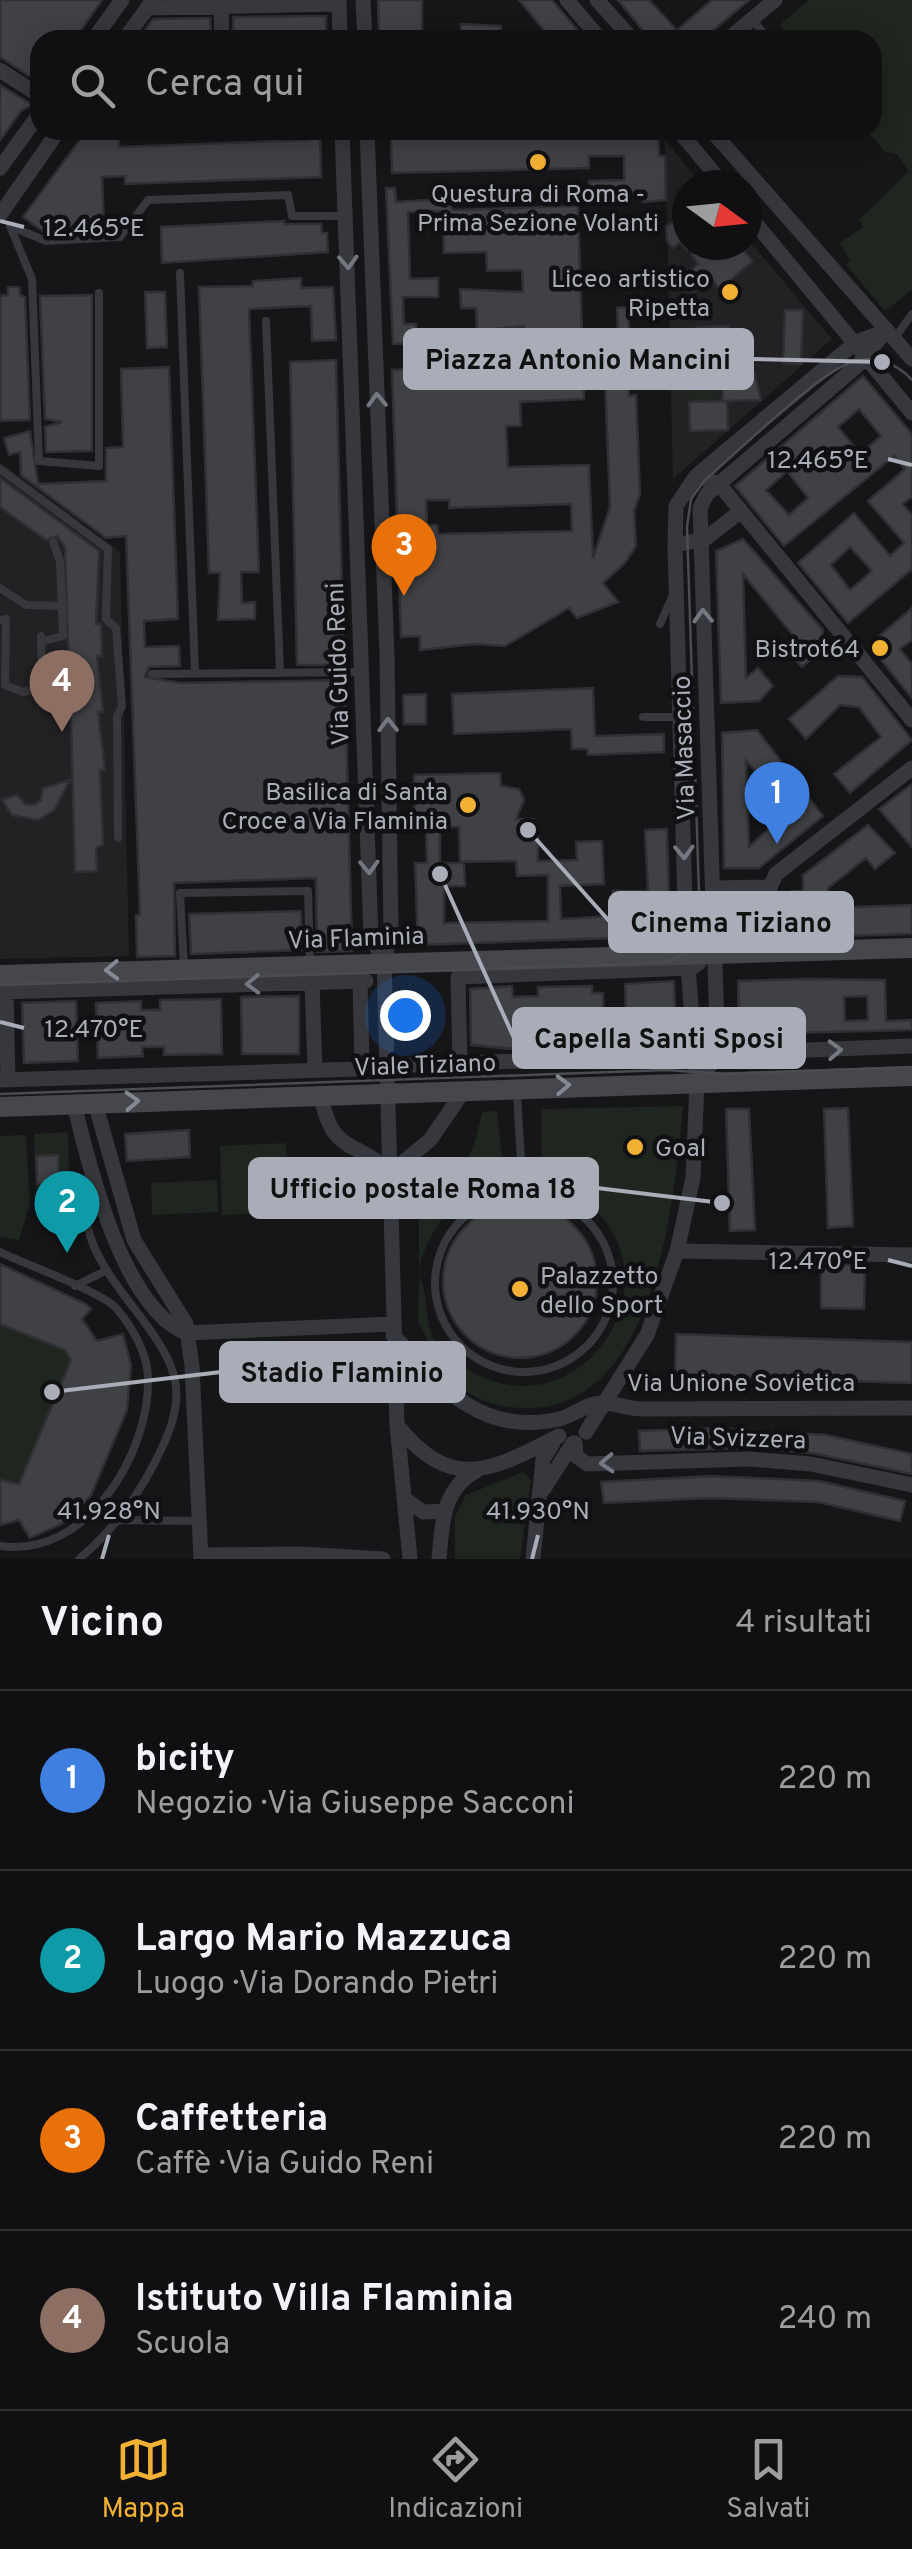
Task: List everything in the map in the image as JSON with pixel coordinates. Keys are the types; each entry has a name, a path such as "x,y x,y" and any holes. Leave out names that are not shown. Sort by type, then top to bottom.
{"street":[{"path":"100,30 122,0"},
{"path":"363,0 364,30"},
{"path":"567,0 592,30"},
{"path":"597,0 624,30"},
{"path":"739,30 775,0"},
{"path":"131,30 150,4 220,7 339,2 340,30"},
{"path":"220,7 221,30"},
{"path":"0,70 30,90"},
{"path":"0,168 30,126"},
{"path":"2,209 52,140"},
{"name":"Via Guido Reni","path":"342,140 371,937 385,971"},
{"name":"Via Guido Reni","path":"368,140 387,671 391,933 385,971"},
{"path":"686,140 711,170"},
{"path":"719,140 899,333 912,359"},
{"path":"762,230 856,342 860,362 912,413"},
{"path":"696,476 856,342 899,333"},
{"path":"719,484 899,333"},
{"path":"351,356 375,356"},
{"path":"696,476 719,484 912,720"},
{"name":"Via Masaccio","path":"542,1482 545,1452 604,1402 644,1342 677,1251 693,1178 696,1055 670,717 676,506 696,476"},
{"name":"Via Masaccio","path":"718,1054 700,541 702,504 719,484"},
{"path":"675,545 700,541 741,511"},
{"path":"362,672 387,671"},
{"path":"772,951 770,887 776,874 912,768"},
{"path":"713,888 770,887"},
{"name":"Via Flaminia","path":"460,1064 458,977 689,960 714,952 912,948"},
{"name":"Via Flaminia","path":"2,986 689,960"},
{"name":"Via Flaminia","path":"2,986 184,968 311,973 360,982 385,971"},
{"path":"385,971 397,1425 410,1559 440,1553 444,1511 460,1482 478,1469 570,1432"},
{"path":"311,973 315,1070"},
{"name":"Viale Tiziano","path":"4,1080 362,1066 360,982"},
{"path":"2,986 4,1080"},
{"name":"Viale Tiziano","path":"388,1066 912,1046"},
{"path":"697,1091 718,1054"},
{"name":"Viale Tiziano","path":"0,1106 466,1088 697,1091 912,1076"},
{"path":"391,1172 430,1140 466,1088"},
{"path":"320,1092 326,1122 337,1139 391,1172"},
{"path":"85,1103 93,1178 110,1232 156,1308 172,1327 186,1334 393,1330"},
{"path":"85,1103 129,1226 185,1320 192,1366 201,1557 302,1554 383,1559"},
{"path":"110,1232 129,1226"},
{"path":"677,1251 912,1255"},
{"path":"393,1330 448,1394 471,1408 570,1432"},
{"name":"Via Unione Sovietica","path":"604,1402 642,1409 912,1408"},
{"path":"397,1425 429,1460 478,1469"},
{"name":"Via Svizzera","path":"570,1432 578,1459 587,1464 749,1459 811,1464 912,1485"},
{"path":"513,1457 532,1463 542,1482 534,1559"},
{"path":"406,1499 422,1512 444,1511"}],"lane":[{"path":"752,19 761,30"},
{"path":"99,293 99,466 40,462 32,279 10,226 46,241 120,237 148,200 236,197 288,196 292,216 346,216"},
{"path":"180,273 195,673"},
{"path":"899,333 912,314"},
{"path":"266,321 280,672"},
{"path":"0,468 108,548 106,618 116,628 122,706 117,716 118,838"},
{"path":"0,620 6,619 4,690 42,688 41,639 63,636 60,561 53,542"},
{"path":"0,588 26,605 63,606"},
{"path":"660,624 675,588"},
{"path":"152,674 239,677 280,672 362,672"},
{"path":"643,718 670,717"},
{"path":"249,880 249,892"},
{"path":"184,968 180,894 308,890 311,973"},
{"path":"517,1087 523,1194"},
{"path":"79,1559 118,1520 169,1435 176,1386 170,1365 107,1270 86,1216 93,1178"},
{"path":"523,1194 562,1202 586,1220 605,1247 612,1284 607,1312 588,1344 557,1365 520,1371 492,1366 461,1345 441,1314 436,1277 446,1240 463,1218 486,1202 523,1194"},
{"path":"0,1252 115,1304 136,1337 148,1379 140,1427 119,1479 86,1521 47,1546 23,1550 0,1546"},
{"path":"74,1286 107,1270"},
{"path":"118,1520 200,1521"}],"shaded area":[{"path":"809,0 912,0 912,290 885,311 846,265 850,261 840,243 863,227 859,220 909,171 897,154 885,152 875,140 882,140 882,30 784,30 780,25"},
{"name":"Liceo artistico Ripetta","path":"665,140 690,170 672,170 672,260 762,260 762,256 832,339 673,479"},
{"path":"716,353 717,402 689,402 688,354"},
{"path":"0,462 120,552 129,956 0,959"},
{"path":"683,1106 673,1191 651,1291 632,1336 606,1373 572,1398 530,1408 490,1403 456,1385 437,1365 441,1362 418,1323 419,1276 436,1343 458,1364 485,1378 527,1386 565,1376 596,1352 617,1319 625,1281 617,1241 590,1205 542,1177 541,1109"},
{"path":"497,1111 504,1177 473,1192 449,1212 431,1237 419,1269 419,1186 458,1168 475,1142 482,1112"},
{"path":"68,1132 70,1204 37,1203 34,1134"},
{"path":"26,1135 30,1203 19,1240 0,1237 0,1136"},
{"path":"286,1143 289,1212 222,1215 220,1146"},
{"path":"217,1180 218,1212 152,1215 151,1183"},
{"path":"0,1264 86,1304 91,1309 82,1320 100,1350 0,1525"},
{"path":"523,1472 531,1480 520,1559 455,1559 455,1516 466,1495"}],"building":[{"path":"0,0 102,0 81,30 30,30 30,76 0,57"},
{"path":"378,0 422,0 422,30 379,30"},
{"path":"519,0 552,0 578,30 544,30"},
{"path":"618,0 649,0 677,30 643,30"},
{"path":"712,0 749,0 714,30 677,30"},
{"path":"326,16 326,30 233,30 233,17"},
{"path":"210,18 211,30 145,30 153,19"},
{"path":"461,24 501,26 501,30 461,30"},
{"path":"0,85 30,106 21,111 0,140"},
{"path":"80,140 119,140 119,147 320,140 321,177 125,184 125,176 102,177 104,225 53,227 53,231 44,232 23,217"},
{"path":"391,140 658,140 659,156 665,156 666,200 643,202 643,193 590,194 589,181 624,180 624,156 589,156 589,168 392,173"},
{"path":"386,188 395,188 396,202 443,199 443,193 453,210 578,206 584,399 520,402 521,426 506,426 508,467 589,465 593,558 610,507 605,378 628,377 629,396 636,395 640,494 634,511 636,546 625,563 603,583 618,602 577,618 569,608 505,646 475,644 420,650 420,636 401,637 392,370 564,364 563,339 524,339 524,326 477,331 476,308 461,308 460,289 523,292 522,270 487,271 486,252 444,253 443,211 408,212 410,279 438,278 438,297 403,297 404,324 416,324 416,343 393,344","holes":["426,500 449,500 449,508 571,504 572,531 438,534 437,525 427,525"]},
{"path":"284,221 321,224 322,233 327,233 328,252 162,263 161,227"},
{"path":"672,222 672,247 667,241 666,227"},
{"name":"Liceo artistico Ripetta","path":"695,260 753,261 720,289 710,277 692,293 680,279 698,264"},
{"path":"301,278 301,288 333,287 336,340 312,341 311,306 249,309 259,572 241,572 242,603 255,602 255,619 218,620 220,573 209,573 199,287 253,286 253,281"},
{"path":"8,287 19,287 20,295 25,297 30,420 0,421 0,296 8,295"},
{"path":"145,292 165,292 167,347 147,348"},
{"path":"92,295 92,451 46,452 45,427 62,422 45,419 40,296"},
{"path":"628,307 630,354 619,354 617,308"},
{"path":"785,310 803,310 801,364 783,363"},
{"path":"729,326 730,344 720,353 698,354 697,327"},
{"path":"336,360 344,665 297,665 290,362"},
{"path":"169,367 178,619 144,621 145,647 179,646 180,666 149,667 145,677 180,683 345,680 352,951 317,952 316,878 174,883 175,956 137,957 136,915 140,915 126,536 106,538 21,475 20,452 9,455 4,438 30,431 38,484 106,481 106,448 123,447 121,369"},
{"path":"724,372 754,372 761,400 722,401"},
{"path":"863,376 912,434 912,497 903,504 912,515 912,569 848,623 798,563 854,513 890,556 904,543 868,501 905,469 894,456 784,546 735,486","holes":["859,409 881,436 860,454 838,427","787,471 808,498 789,515 766,490","850,547 872,571 850,590 831,565"]},
{"path":"727,401 728,430 690,431 689,402"},
{"path":"0,478 99,551 96,624 101,624 102,656 97,656 103,712 98,712 105,770 100,770 103,844 96,848 97,871 75,872 71,720 59,698 69,676 65,547 57,536 46,540 0,507"},
{"path":"743,539 823,630 820,651 802,667 785,648 796,639 743,574 746,678 758,668 773,686 759,701 721,703 716,551"},
{"path":"912,608 912,640 900,649 912,664 912,698 869,645"},
{"path":"838,676 862,677 912,740 850,793 834,774 881,737 859,707 840,705 806,739 789,719"},
{"path":"593,688 595,736 664,734 664,752 588,755 587,749 572,749 571,729 454,734 452,694"},
{"path":"426,694 426,724 404,724 403,695"},
{"path":"757,730 781,761 763,778 746,761 749,847 806,794 823,816 759,868 724,868 722,733"},
{"path":"500,773 501,786 519,789 524,800 516,819 533,819 533,827 538,827 538,861 577,860 576,842 602,841 604,884 560,886 561,919 613,916 613,891 648,891 645,830 667,829 670,936 418,945 415,863 427,863 426,828 415,828 414,775","holes":["440,827 459,827 460,862 516,861 517,876 548,875 548,921 444,923 444,886 465,886 464,863 440,863"]},
{"path":"70,780 54,810 38,820 12,815 2,800 17,795 25,804 34,805 41,800 43,788"},
{"path":"912,784 912,847 879,809"},
{"path":"868,825 895,853 875,869 866,858 828,888 827,908 912,905 912,934 804,937 804,909 792,909 792,891 803,891 803,875"},
{"path":"301,911 302,950 191,954 189,914"},
{"path":"885,980 886,1021 912,1020 912,1030 739,1034 738,981","holes":["867,996 868,1020 845,1021 844,997"]},
{"path":"674,981 676,1037 627,1039 625,984"},
{"path":"512,986 513,997 538,996 538,987 592,986 592,993 603,993 604,1031 593,1031 594,1042 542,1043 542,1034 513,1035 514,1049 471,1045 470,989"},
{"path":"299,996 299,1054 242,1054 241,997"},
{"path":"221,999 222,1054 164,1055 164,1047 142,1047 143,1056 98,1058 96,1003 141,1001 141,1010 160,1010 160,1000"},
{"path":"76,1001 78,1061 24,1063 22,1003"},
{"path":"848,1108 853,1226 828,1228 824,1109"},
{"path":"726,1109 749,1109 755,1230 730,1231"},
{"path":"189,1130 190,1157 127,1161 125,1134"},
{"path":"58,1155 59,1183 37,1184 36,1156"},
{"name":"Palazzetto dello Sport","path":"520,1204 549,1210 574,1227 591,1252 597,1281 591,1310 574,1335 549,1352 520,1358 491,1352 466,1335 449,1310 443,1281 449,1252 466,1227 491,1210"},
{"path":"0,1264 86,1304 91,1309 82,1319 97,1341 123,1334 131,1365 127,1410 91,1495 68,1521 30,1538 19,1520 0,1525 0,1480 19,1484 71,1360 65,1350 0,1324"},
{"path":"821,1265 865,1265 864,1309 821,1308"},
{"path":"676,1334 912,1342 912,1383 675,1376"},
{"path":"716,1428 826,1435 912,1454 912,1474 812,1453 749,1448 640,1451 639,1431"},
{"path":"711,1476 819,1481 905,1501 900,1521 818,1502 711,1498 604,1503 601,1482"}],"tram line":[{"path":"0,985 657,963 680,956 691,946 700,923 687,527 691,499 704,481 755,435 835,370 858,360 875,360 899,368 912,380"},
{"path":"0,1094 666,1070 727,1074 912,1067"}],"place":[{"name":"Questura di Roma - Prima Sezione Volanti","path":"538,162"},
{"name":"Liceo artistico Ripetta","path":"730,292"},
{"name":"Piazza Antonio Mancini","path":"882,362"},
{"name":"Caffetteria","path":"404,596"},
{"name":"Bistrot64","path":"880,648"},
{"name":"Istituto Villa Flaminia","path":"62,732"},
{"name":"Basilica di Santa Croce a Via Flaminia","path":"468,805"},
{"name":"Cinema Tiziano","path":"528,830"},
{"name":"bicity","path":"777,844"},
{"name":"Capella Santi Sposi","path":"440,874"},
{"name":"Goal","path":"635,1147"},
{"name":"Ufficio postale Roma 18","path":"722,1203"},
{"name":"Largo Mario Mazzuca","path":"67,1253"},
{"name":"Palazzetto dello Sport","path":"520,1289"},
{"name":"Stadio Flaminio","path":"52,1392"}]}
